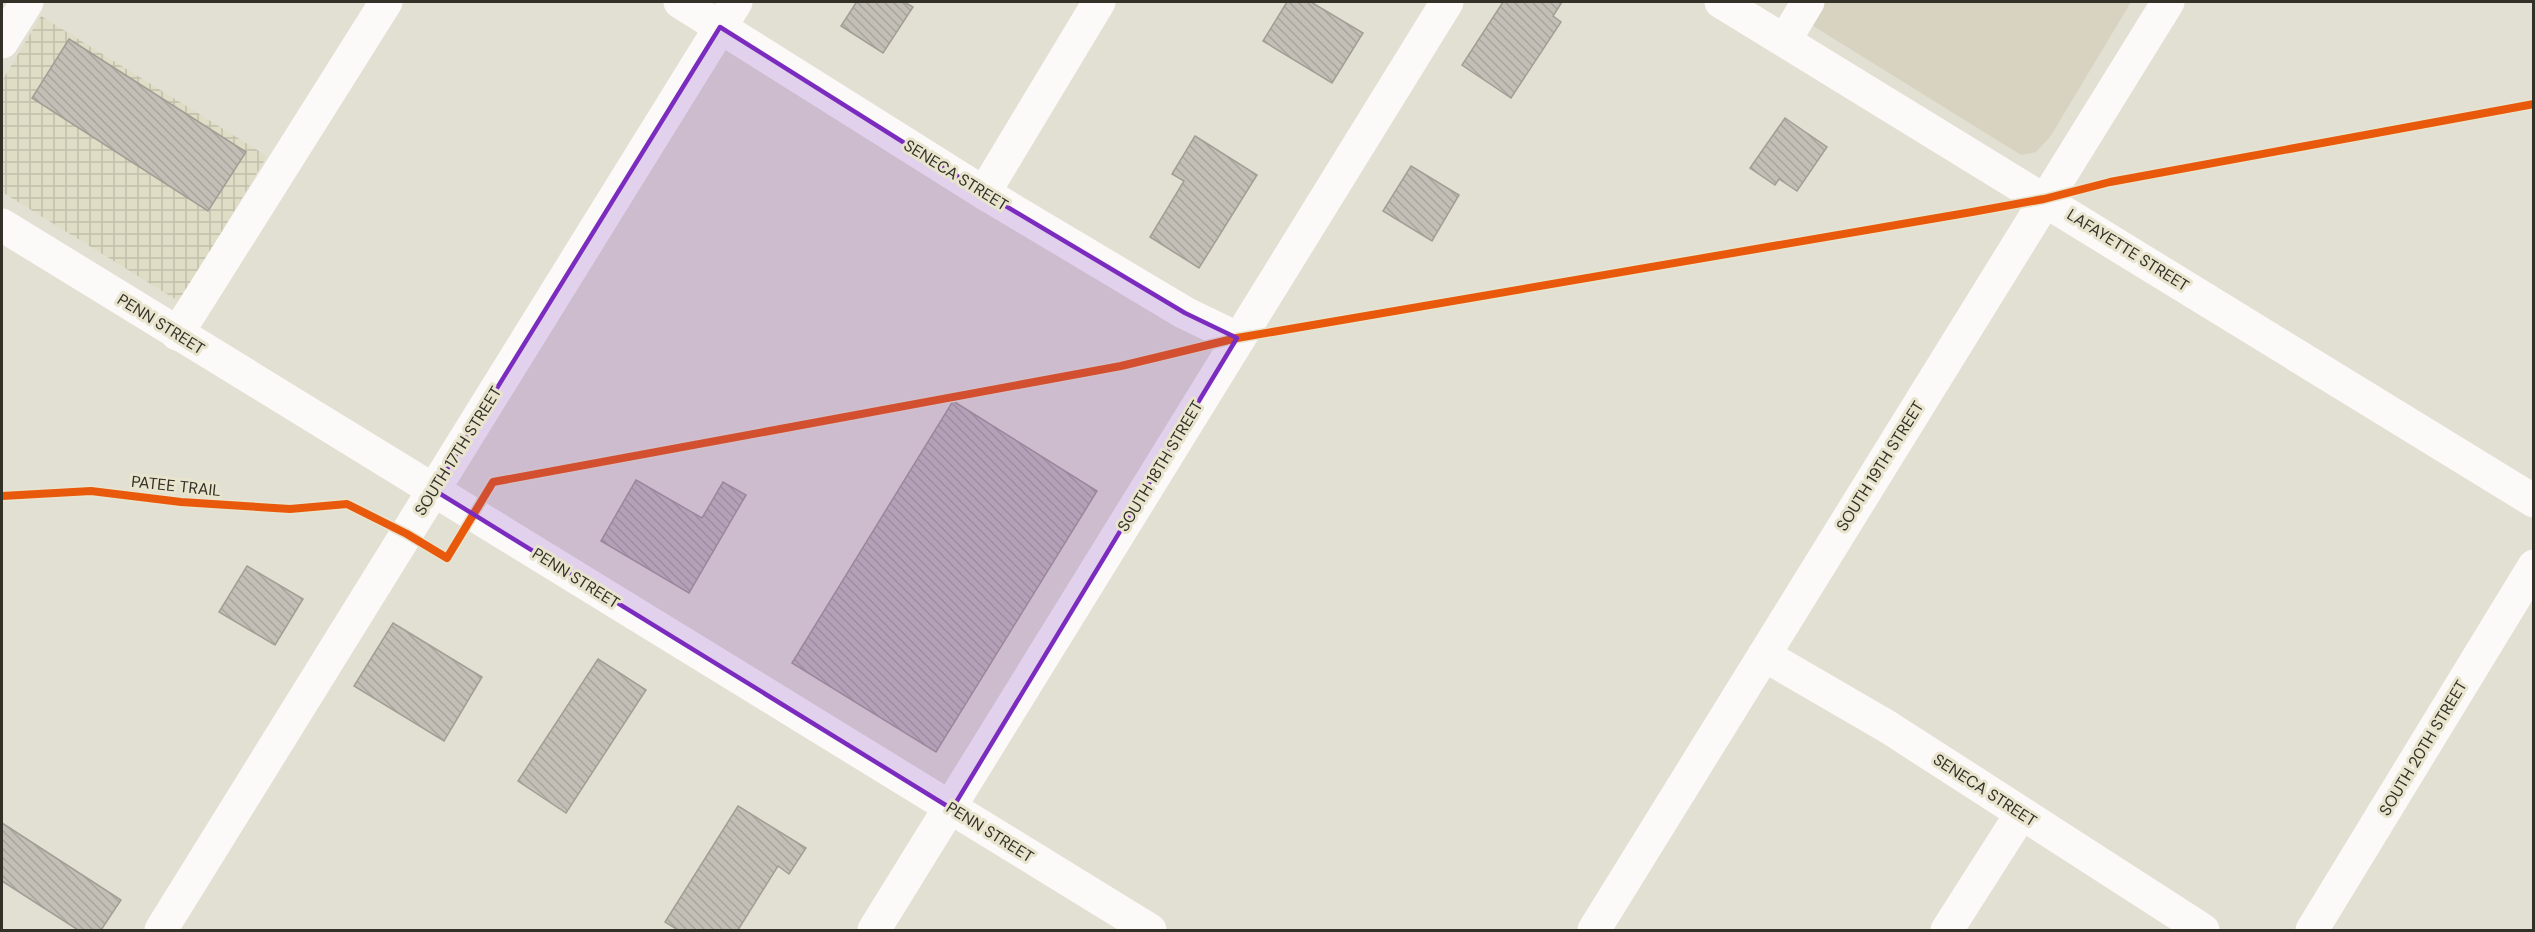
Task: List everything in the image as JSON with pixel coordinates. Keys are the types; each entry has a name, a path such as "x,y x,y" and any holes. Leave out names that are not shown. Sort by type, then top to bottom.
{"street":[{"path":"2,42 27,2"},
{"path":"177,334 386,2"},
{"name":"SENECA STREET","path":"680,2 728,14 984,193 1185,313 1238,338"},
{"path":"984,193 1099,2"},
{"name":"SOUTH 18TH STREET","path":"874,930 952,809 1238,338 1447,2"},
{"name":"LAFAYETTE STREET","path":"1721,2 2534,501"},
{"path":"1785,40 1808,2"},
{"name":"SOUTH 19TH STREET","path":"1594,930 2044,199 2168,2"},
{"name":"SOUTH 17TH STREET","path":"161,930 728,14"},
{"name":"PENN STREET","path":"2,225 1150,930"},
{"name":"SOUTH 20TH STREET","path":"2312,930 2534,566"},
{"name":"SENECA STREET","path":"1764,655 1888,727 2203,930"},
{"path":"1947,930 2021,813"}],"highlighted area":[{"path":"720,27 984,193 1185,313 1237,338 952,809 434,490"}],"shaded area":[{"path":"1823,2 2131,2 2050,137 2036,152 2021,155 1810,24"},
{"path":"41,16 267,156 180,302 2,192 2,81"}],"building":[{"path":"853,2 904,2 913,7 883,53 841,26 856,3"},
{"path":"1287,2 1311,2 1363,33 1332,83 1263,41"},
{"path":"1503,2 1562,2 1553,16 1561,22 1511,98 1462,65"},
{"path":"69,39 246,152 208,211 32,98"},
{"path":"1785,118 1827,147 1797,191 1779,179 1775,185 1750,168"},
{"path":"1195,136 1257,175 1199,268 1150,237 1184,181 1172,174"},
{"path":"1411,166 1459,195 1432,241 1383,211"},
{"path":"953,401 1097,491 936,752 792,663"},
{"path":"636,480 702,518 723,482 746,495 689,593 601,541"},
{"path":"247,566 303,599 275,645 219,612"},
{"path":"393,623 482,677 444,741 354,686"},
{"path":"598,659 646,690 566,813 518,781"},
{"path":"738,806 806,848 789,874 778,866 738,930 678,930 665,922"},
{"path":"2,823 121,900 101,930 78,930 2,881"}],"cycle path":[{"name":"PATEE TRAIL","path":"2,496 91,491 181,502 290,509 347,504 407,534 447,558 493,482 1121,366 1237,338 1972,212 2044,199 2110,182 2534,104"}]}
